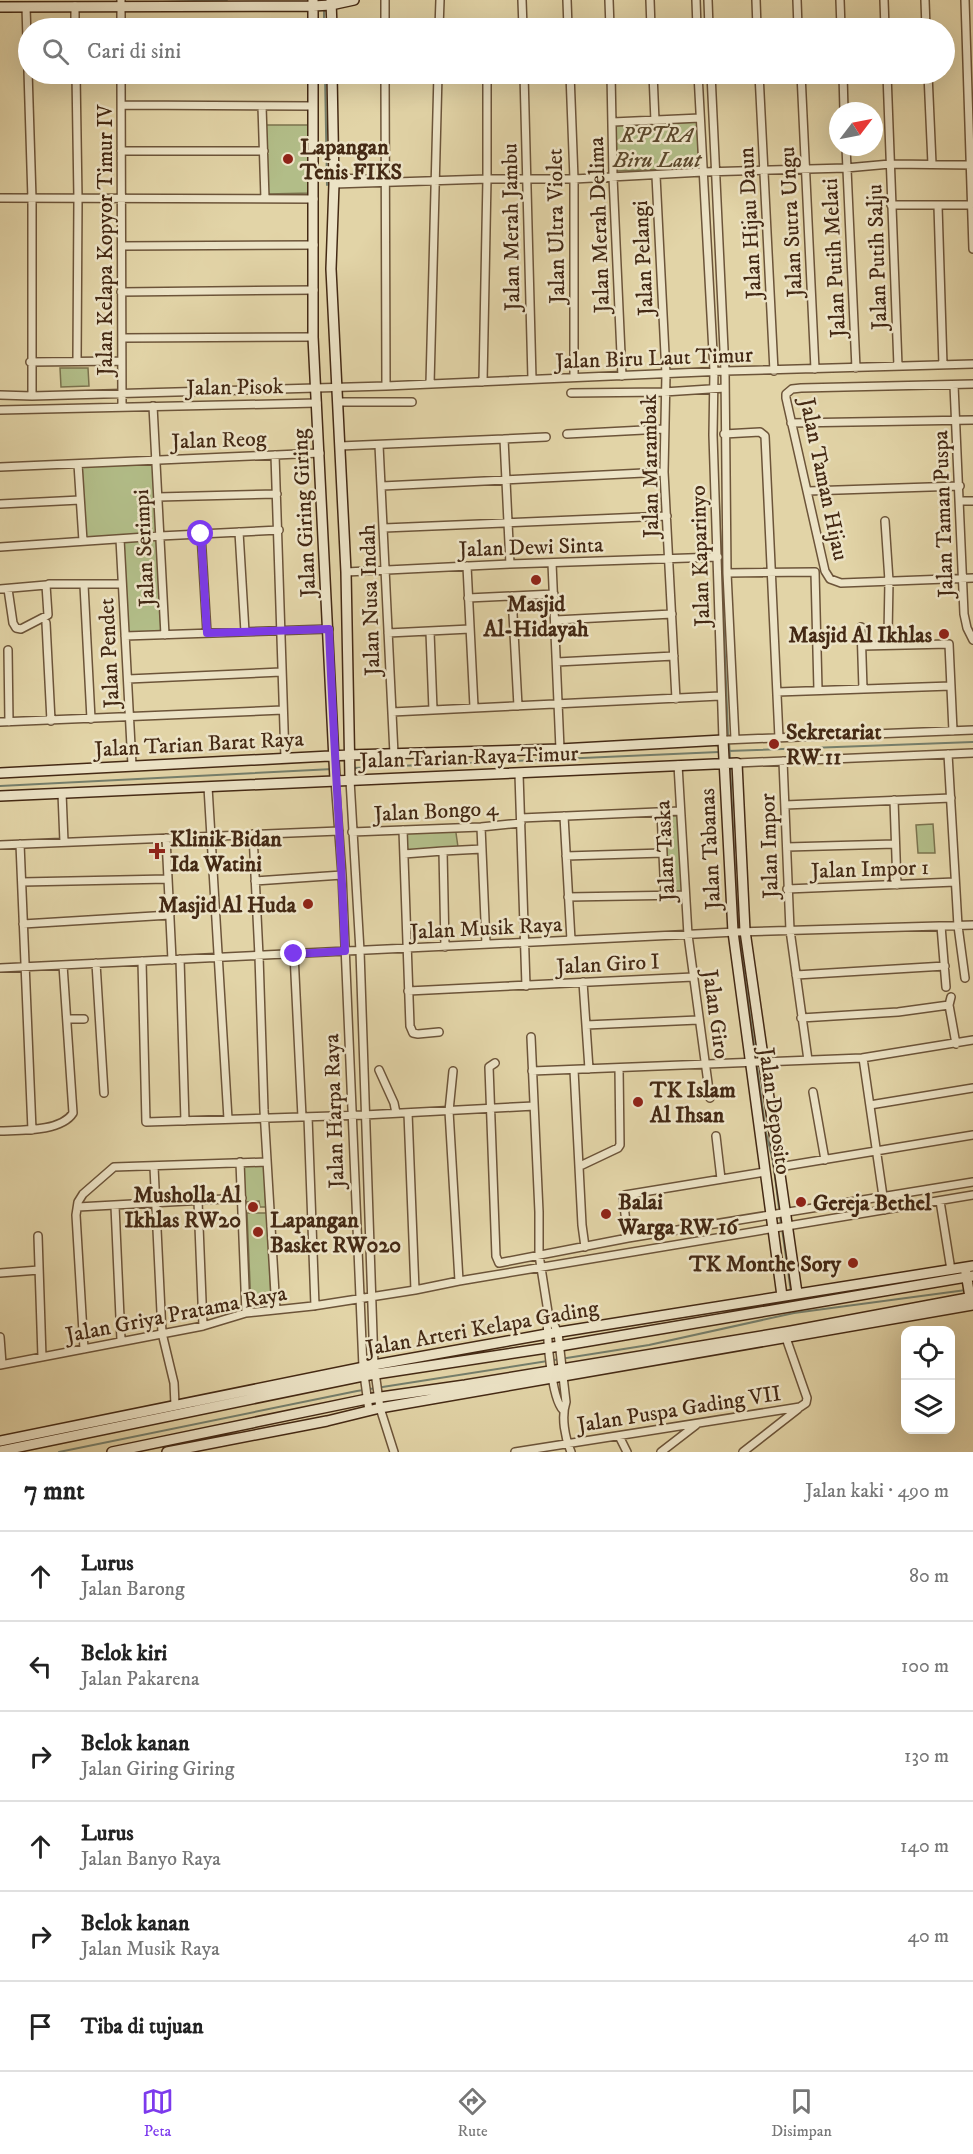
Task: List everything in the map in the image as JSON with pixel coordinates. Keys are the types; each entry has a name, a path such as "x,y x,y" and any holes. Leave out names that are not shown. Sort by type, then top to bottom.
{"street":[{"path":"0,7 121,4 315,4 354,0"},
{"path":"385,0 385,18"},
{"path":"439,18 440,0"},
{"path":"522,0 523,18"},
{"path":"567,0 568,18"},
{"path":"609,0 610,18"},
{"path":"650,0 651,18"},
{"path":"696,0 697,18"},
{"path":"708,0 709,18"},
{"path":"756,0 757,18"},
{"path":"797,0 798,18"},
{"path":"840,0 841,18"},
{"path":"884,0 885,18"},
{"path":"925,0 926,18"},
{"path":"965,0 973,249"},
{"path":"331,3 332,18"},
{"path":"75,6 75,18"},
{"path":"26,7 26,18"},
{"path":"28,84 32,199 30,362 32,396"},
{"path":"76,84 77,362"},
{"name":"Jalan Kelapa Kopyor Timur IV","path":"121,84 122,407"},
{"name":"Jalan Giring Giring","path":"313,84 316,403 335,778"},
{"path":"332,84 334,181 332,269 337,394 342,446 352,832 360,951 357,1115 373,1296 375,1373 380,1408 394,1452"},
{"path":"385,84 386,386"},
{"path":"430,384 438,84"},
{"path":"483,382 487,84"},
{"name":"Jalan Merah Jambu","path":"524,84 532,380"},
{"name":"Jalan Ultra Violet","path":"570,84 574,180 574,377"},
{"name":"Jalan Merah Delima","path":"611,84 622,376"},
{"path":"653,84 655,121"},
{"name":"Jalan Kaparinyo","path":"698,84 714,373 720,696 723,743"},
{"path":"711,84 725,372 724,434 735,739"},
{"name":"Jalan Hijau Daun","path":"760,84 774,371"},
{"name":"Jalan Sutra Ungu","path":"801,84 815,369"},
{"path":"843,84 844,102"},
{"name":"Jalan Putih Salju","path":"887,84 898,366"},
{"path":"928,84 932,164"},
{"path":"122,105 312,106"},
{"path":"262,106 265,199"},
{"path":"613,122 700,118"},
{"path":"121,151 264,151"},
{"name":"Jalan Putih Melati","path":"846,156 856,368"},
{"path":"334,181 365,179 369,182 386,183 487,179 574,180 890,164 972,165"},
{"name":"Jalan Pelangi","path":"656,176 666,376"},
{"path":"0,198 314,199"},
{"path":"891,206 970,204"},
{"path":"938,206 944,365"},
{"path":"122,246 314,245"},
{"path":"122,292 314,290"},
{"path":"122,338 314,336"},
{"path":"30,362 121,361"},
{"path":"713,361 724,361"},
{"name":"Jalan Biru Laut Timur","path":"337,394 386,386 574,377 666,376 973,364"},
{"name":"Jalan Marambak","path":"666,376 663,429 664,472 676,699"},
{"name":"Jalan Taman Hijau","path":"889,581 841,583 830,579 825,571 786,394 794,389 973,384"},
{"name":"Jalan Taman Puspa","path":"954,385 964,614 973,640"},
{"path":"0,395 32,396 316,387 337,394 412,402"},
{"name":"Jalan Biru Laut Timur","path":"571,393 714,387 725,389"},
{"name":"Jalan Pisok","path":"0,410 316,403"},
{"name":"Jalan Serimpi","path":"153,406 165,635"},
{"path":"791,423 973,420"},
{"path":"567,434 663,429"},
{"path":"724,434 760,432 765,436 779,738"},
{"path":"342,446 546,437"},
{"path":"504,439 510,564"},
{"name":"Jalan Nusa Indah","path":"379,445 394,754"},
{"name":"Jalan Reog","path":"0,467 320,453"},
{"path":"275,455 285,758"},
{"path":"78,464 83,541"},
{"path":"382,486 664,472"},
{"path":"808,491 960,486"},
{"path":"158,496 277,494"},
{"path":"0,504 80,500"},
{"path":"960,501 973,501"},
{"path":"384,528 667,516"},
{"path":"885,520 889,581 888,635"},
{"path":"0,547 279,530"},
{"path":"239,532 245,632"},
{"path":"201,534 207,633"},
{"name":"Jalan Pendet","path":"120,538 132,765"},
{"name":"Jalan Dewi Sinta","path":"346,572 718,557"},
{"path":"552,563 560,749"},
{"path":"466,566 474,707"},
{"path":"728,573 815,572 818,690"},
{"path":"889,581 973,578"},
{"path":"48,585 48,615 21,629 16,628 4,589 48,585 122,584"},
{"path":"84,585 91,719"},
{"path":"468,598 554,594"},
{"path":"512,596 518,706"},
{"path":"556,620 672,614"},
{"path":"46,623 51,721"},
{"path":"861,627 863,690"},
{"path":"126,636 329,629"},
{"path":"388,633 470,629"},
{"path":"430,632 433,710"},
{"path":"862,646 949,644 953,731"},
{"path":"8,650 9,722"},
{"path":"557,662 674,656"},
{"path":"128,678 281,672"},
{"path":"777,692 951,686"},
{"path":"392,712 720,696"},
{"path":"0,722 283,710"},
{"path":"723,743 735,739 973,730"},
{"name":"Jalan Tarian Barat Raya","path":"0,773 285,758 723,743"},
{"name":"Jalan Tabanas","path":"723,743 729,763 739,932 756,1064"},
{"name":"Jalan Tarian Raya Timur","path":"0,796 208,787 350,777 519,774 973,753"},
{"path":"948,754 958,926 965,978"},
{"name":"Jalan Impor","path":"783,761 790,930 808,1060"},
{"name":"Jalan Taska","path":"678,765 688,935"},
{"path":"519,774 526,986"},
{"name":"Jalan Harpa Raya","path":"335,778 357,1115 359,1299 363,1375 369,1411"},
{"path":"208,787 228,1119"},
{"path":"62,793 64,842"},
{"path":"785,805 951,798"},
{"path":"894,800 897,885"},
{"name":"Jalan Bongo 4","path":"352,832 481,827 564,816 680,811"},
{"path":"661,812 665,896"},
{"path":"564,816 571,940"},
{"path":"481,827 486,945"},
{"path":"403,830 410,1026 413,1033 439,1032"},
{"path":"0,845 339,831"},
{"path":"253,834 267,1162 276,1310"},
{"path":"166,838 170,915 176,960 185,1121"},
{"path":"20,844 32,1130"},
{"path":"787,848 896,844"},
{"path":"404,854 482,849"},
{"path":"443,851 445,946"},
{"path":"566,856 663,853"},
{"path":"255,881 342,875"},
{"path":"22,882 168,879"},
{"name":"Jalan Impor 1","path":"787,889 955,882"},
{"path":"568,897 684,895"},
{"path":"23,924 170,915"},
{"name":"Jalan Musik Raya","path":"0,968 739,932 973,925"},
{"path":"941,926 946,987"},
{"name":"Jalan Giro","path":"688,935 710,1098"},
{"path":"294,954 315,1306"},
{"path":"142,961 146,1122 534,1107"},
{"path":"96,963 104,1093"},
{"path":"0,1131 50,1127 70,1117 74,1107 63,965"},
{"path":"796,975 945,966"},
{"name":"Jalan Giro I","path":"408,991 693,977"},
{"path":"583,982 589,1069"},
{"path":"801,1018 898,1012 950,1001 956,1044"},
{"path":"67,1019 84,1019"},
{"path":"586,1025 698,1020"},
{"path":"531,1037 539,1255 548,1312 549,1352 566,1402 563,1410 567,1443 571,1452"},
{"path":"532,1071 863,1058 973,1040"},
{"path":"863,1058 885,1209"},
{"path":"756,1064 762,1107 779,1167 785,1213 781,1227 790,1294"},
{"name":"Jalan Deposito","path":"756,1064 762,1107 765,1172 773,1215 781,1227 790,1294"},
{"path":"492,1065 490,1108 496,1260 498,1263 628,1238 973,1182"},
{"path":"580,1166 620,1145 619,1068"},
{"path":"379,1070 394,1102 396,1113"},
{"path":"574,1070 585,1247"},
{"path":"453,1071 449,1111 459,1281"},
{"path":"870,1105 973,1088"},
{"path":"813,1092 825,1160"},
{"path":"408,1113 416,1290"},
{"path":"779,1167 973,1135"},
{"path":"716,1136 721,1179"},
{"path":"240,1162 246,1313"},
{"path":"84,1349 76,1215 83,1194 114,1167 267,1162"},
{"path":"154,1167 162,1332 174,1383 175,1405"},
{"path":"628,1238 623,1198 625,1195 765,1172"},
{"name":"Jalan Griya Pratama Raya","path":"1,1364 203,1326 246,1313 315,1306 416,1290 885,1209 973,1196"},
{"path":"78,1207 242,1198"},
{"path":"198,1201 203,1326"},
{"path":"940,1201 951,1270"},
{"path":"115,1206 121,1340"},
{"path":"38,1236 42,1357"},
{"path":"0,1273 39,1270"},
{"name":"Jalan Arteri Kelapa Gading","path":"375,1373 547,1334 790,1294 951,1270 969,1271"},
{"path":"969,1271 971,1299"},
{"name":"Jalan Arteri Kelapa Gading","path":"2,1446 175,1405 375,1373 549,1352 969,1271"},
{"path":"111,1452 289,1416 378,1394 465,1385 786,1338 971,1299"},
{"path":"166,1452 292,1428 557,1371 971,1299"},
{"path":"548,1312 558,1333 560,1350 557,1371"},
{"path":"0,1337 1,1364"},
{"name":"Jalan Puspa Gading VII","path":"515,1452 800,1407 806,1403 807,1398 786,1338"},
{"name":"Jalan Arteri Kelapa Gading","path":"2,1446 313,1382"},
{"path":"743,1452 800,1407"},
{"path":"289,1416 292,1428"},
{"path":"661,1452 698,1423"},
{"path":"619,1436 627,1452"}],"green space":[{"name":"RPTRA Biru Laut","path":"697,122 699,168 617,171 616,125"},
{"name":"Lapangan Tenis FIKS","path":"265,125 310,125 312,193 267,194"},
{"path":"60,368 88,368 89,386 61,387"},
{"path":"153,463 161,631 128,633 123,536 85,537 82,466"},
{"path":"665,816 680,816 682,893 669,893"},
{"path":"933,824 935,853 918,853 916,825"},
{"path":"455,826 458,847 405,852 405,831"},
{"path":"264,1164 266,1207 260,1207 259,1201 246,1202 246,1207 244,1207 243,1165"},
{"path":"247,1213 269,1213 271,1306 251,1307"}],"waterway":[{"path":"162,2 227,0"},
{"path":"324,9 324,18"},
{"path":"325,84 327,185"},
{"path":"719,502 728,735"},
{"path":"729,741 730,759"},
{"path":"728,751 973,742"},
{"path":"353,768 719,752"},
{"path":"730,765 737,919 766,1133 773,1161 781,1224"},
{"path":"0,786 333,769"},
{"path":"782,1229 791,1292"},
{"path":"59,1452 357,1391 649,1345 794,1313 966,1290"}],"place":[{"name":"Lapangan Tenis FIKS","path":"288,159"},
{"name":"Masjid Al-Hidayah","path":"536,580"},
{"name":"Masjid Al Ikhlas","path":"944,634"},
{"name":"Sekretariat RW 11","path":"774,744"},
{"name":"Klinik Bidan Ida Watini","path":"157,851"},
{"name":"Masjid Al Huda","path":"308,904"},
{"name":"TK Islam Al Ihsan","path":"638,1102"},
{"name":"Gereja Bethel","path":"801,1202"},
{"name":"Musholla Al Ikhlas RW20","path":"253,1207"},
{"name":"Balai Warga RW 16","path":"606,1214"},
{"name":"Lapangan Basket RW020","path":"258,1232"},
{"name":"TK Monthe Sory","path":"853,1263"}],"route":[{"path":"201,534 207,633 329,629 345,951 294,954"}]}
